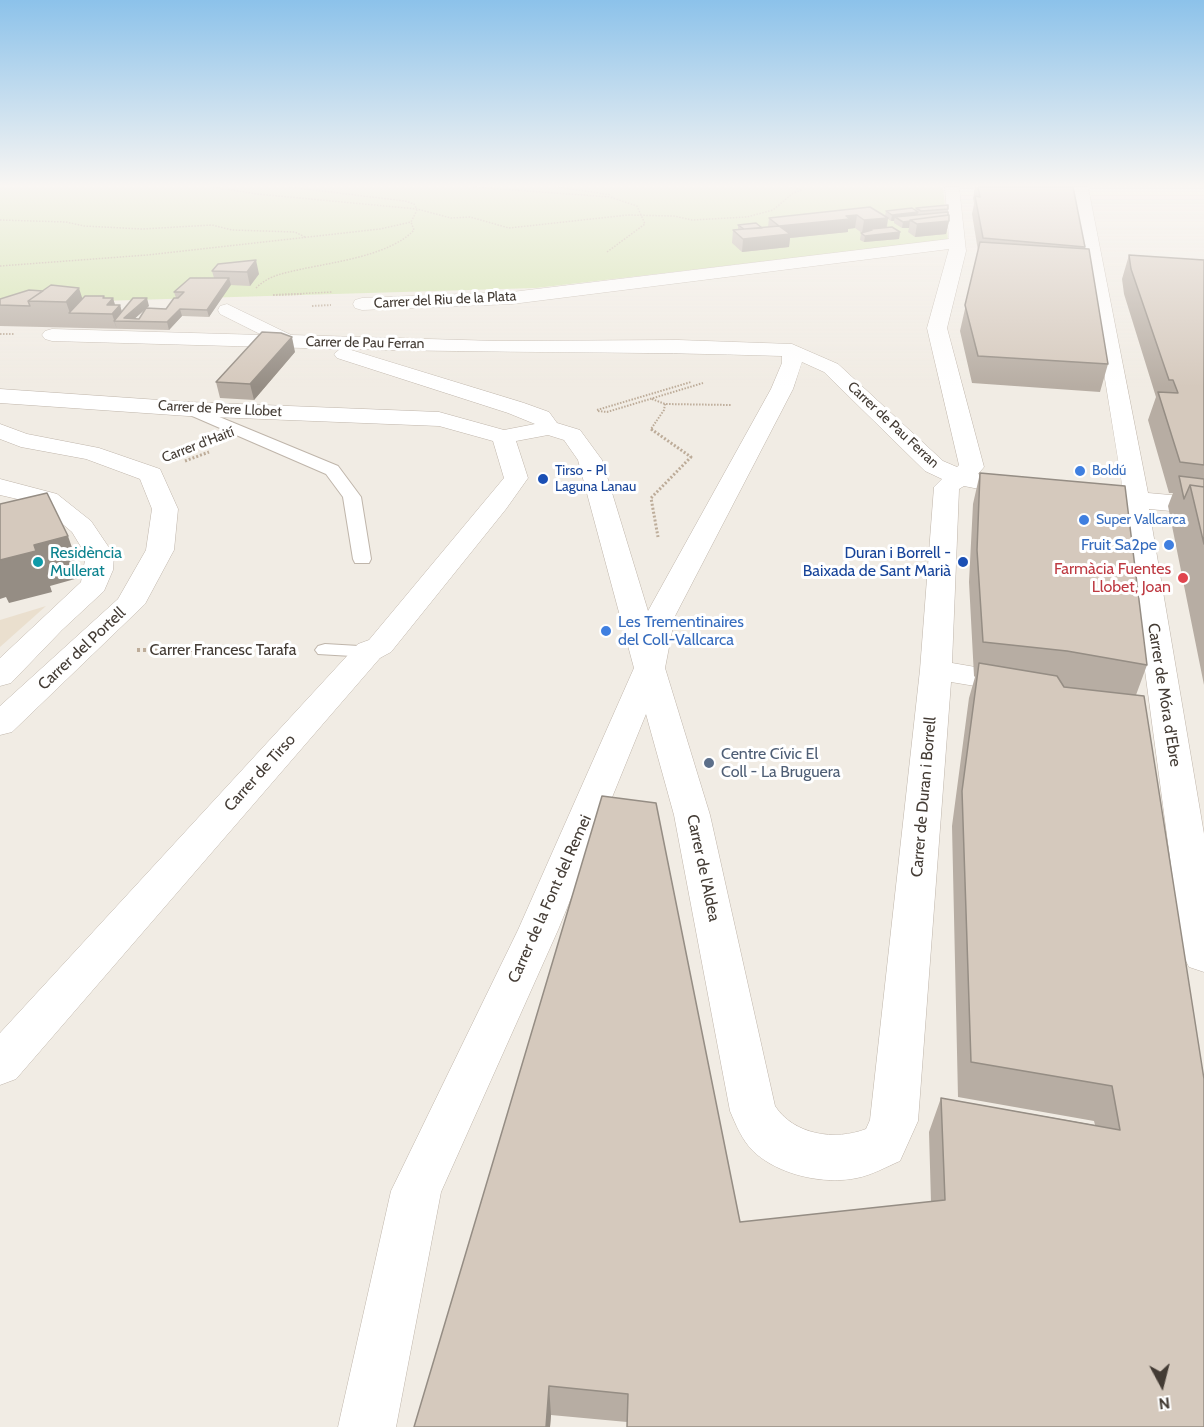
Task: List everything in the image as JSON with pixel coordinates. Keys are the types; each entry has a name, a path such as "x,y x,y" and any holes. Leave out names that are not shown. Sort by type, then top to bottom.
{"street":[{"name":"Carrer del Riu de la Plata","path":"362,304 511,303 962,254"},
{"name":"Carrer de Duran i Borrell","path":"894,1121 936,670 947,488 972,467 937,328 962,254"},
{"name":"Carrer de Móra d'Ebre","path":"1089,254 1135,485 1134,498 1153,707 1204,955"},
{"path":"227,310 301,342"},
{"name":"Carrer de Pau Ferran","path":"52,335 497,347 678,346 792,350 831,368 934,466 958,477 1007,486"},
{"name":"Carrer de l'Aldea","path":"301,342 516,408 541,417 549,428 572,435 590,460 692,815 753,1111 758,1124 775,1141 796,1151 827,1156 857,1155 883,1144 894,1121"},
{"name":"Carrer de la Font del Remei","path":"367,1427 416,1191 538,930 650,667 660,616 782,389 792,363 792,350"},
{"name":"Carrer de Pere Llobet","path":"0,396 188,409 440,419 503,437"},
{"path":"503,437 549,428"},
{"path":"0,431 21,440 91,453 151,474"},
{"name":"Carrer de Tirso","path":"0,1065 369,651 380,646 497,504 516,478 503,437"},
{"name":"Carrer del Portell","path":"0,724 130,604 160,550 165,509 151,474"},
{"path":"0,486 48,499 82,527 100,555 99,570 94,585 51,624 0,676"},
{"path":"1061,493 1204,506"},
{"path":"78,652 109,650"},
{"path":"936,670 1049,689"}],"lane":[{"path":"188,409 332,470 352,497 362,559"},
{"path":"325,650 369,651"}],"path":[{"path":"0,267 140,254"},
{"path":"227,310 263,281 277,275 364,254"},
{"path":"699,379 595,411 607,412 713,380"},
{"path":"651,398 665,404 740,406"},
{"path":"658,538 651,498 691,458 651,429 664,410 665,404"},
{"name":"Carrer d'Haití","path":"151,474 252,436"},
{"name":"Carrer Francesc Tarafa","path":"109,650 325,650"}],"shaded area":[{"path":"46,606 0,647 0,620"}],"green space":[{"path":"0,254 831,254 536,288 0,304"}],"building":[{"path":"977,254 1090,254 1108,364 978,356 965,305"},
{"path":"1129,255 1204,260 1204,465 1180,462 1158,392 1178,393 1173,380 1169,380 1131,269"},
{"path":"256,260 247,272 212,271 218,264"},
{"path":"190,278 229,278 207,310 180,309 167,322 114,321 133,298 147,298 124,318 139,319 146,308 166,309 174,298 178,298 184,292 174,292"},
{"path":"51,285 79,288 66,302 28,301"},
{"path":"29,290 43,291 28,301 30,306 0,305 0,299"},
{"path":"85,296 113,298 107,305 120,305 112,314 69,313"},
{"path":"262,332 281,333 292,337 250,384 216,382"},
{"path":"980,473 1125,486 1147,665 1067,651 983,642 977,550"},
{"path":"1179,476 1204,479 1204,487 1190,485 1184,499"},
{"path":"1190,485 1204,487 1204,544"},
{"path":"47,493 68,536 34,545 36,551 0,560 0,504"},
{"path":"979,663 1057,676 1064,687 1144,696 1204,1079 1204,1427 627,1427 628,1394 549,1386 546,1427 414,1427 602,796 656,803 740,1222 945,1200 941,1098 1120,1130 1112,1086 971,1062 962,791"}],"place":[{"name":"Boldú","path":"1080,471"},
{"name":"Tirso - Pl Laguna Lanau","path":"543,479"},
{"name":"Super Vallcarca","path":"1084,520"},
{"name":"Fruit Sa2pe","path":"1169,545"},
{"name":"Residència Mullerat","path":"38,562"},
{"name":"Duran i Borrell - Baixada de Sant Marià","path":"963,562"},
{"name":"Farmàcia Fuentes Llobet, Joan","path":"1183,578"},
{"name":"Les Trementinaires del Coll-Vallcarca","path":"606,631"},
{"name":"Centre Cívic El Coll - La Bruguera","path":"709,763"}]}
